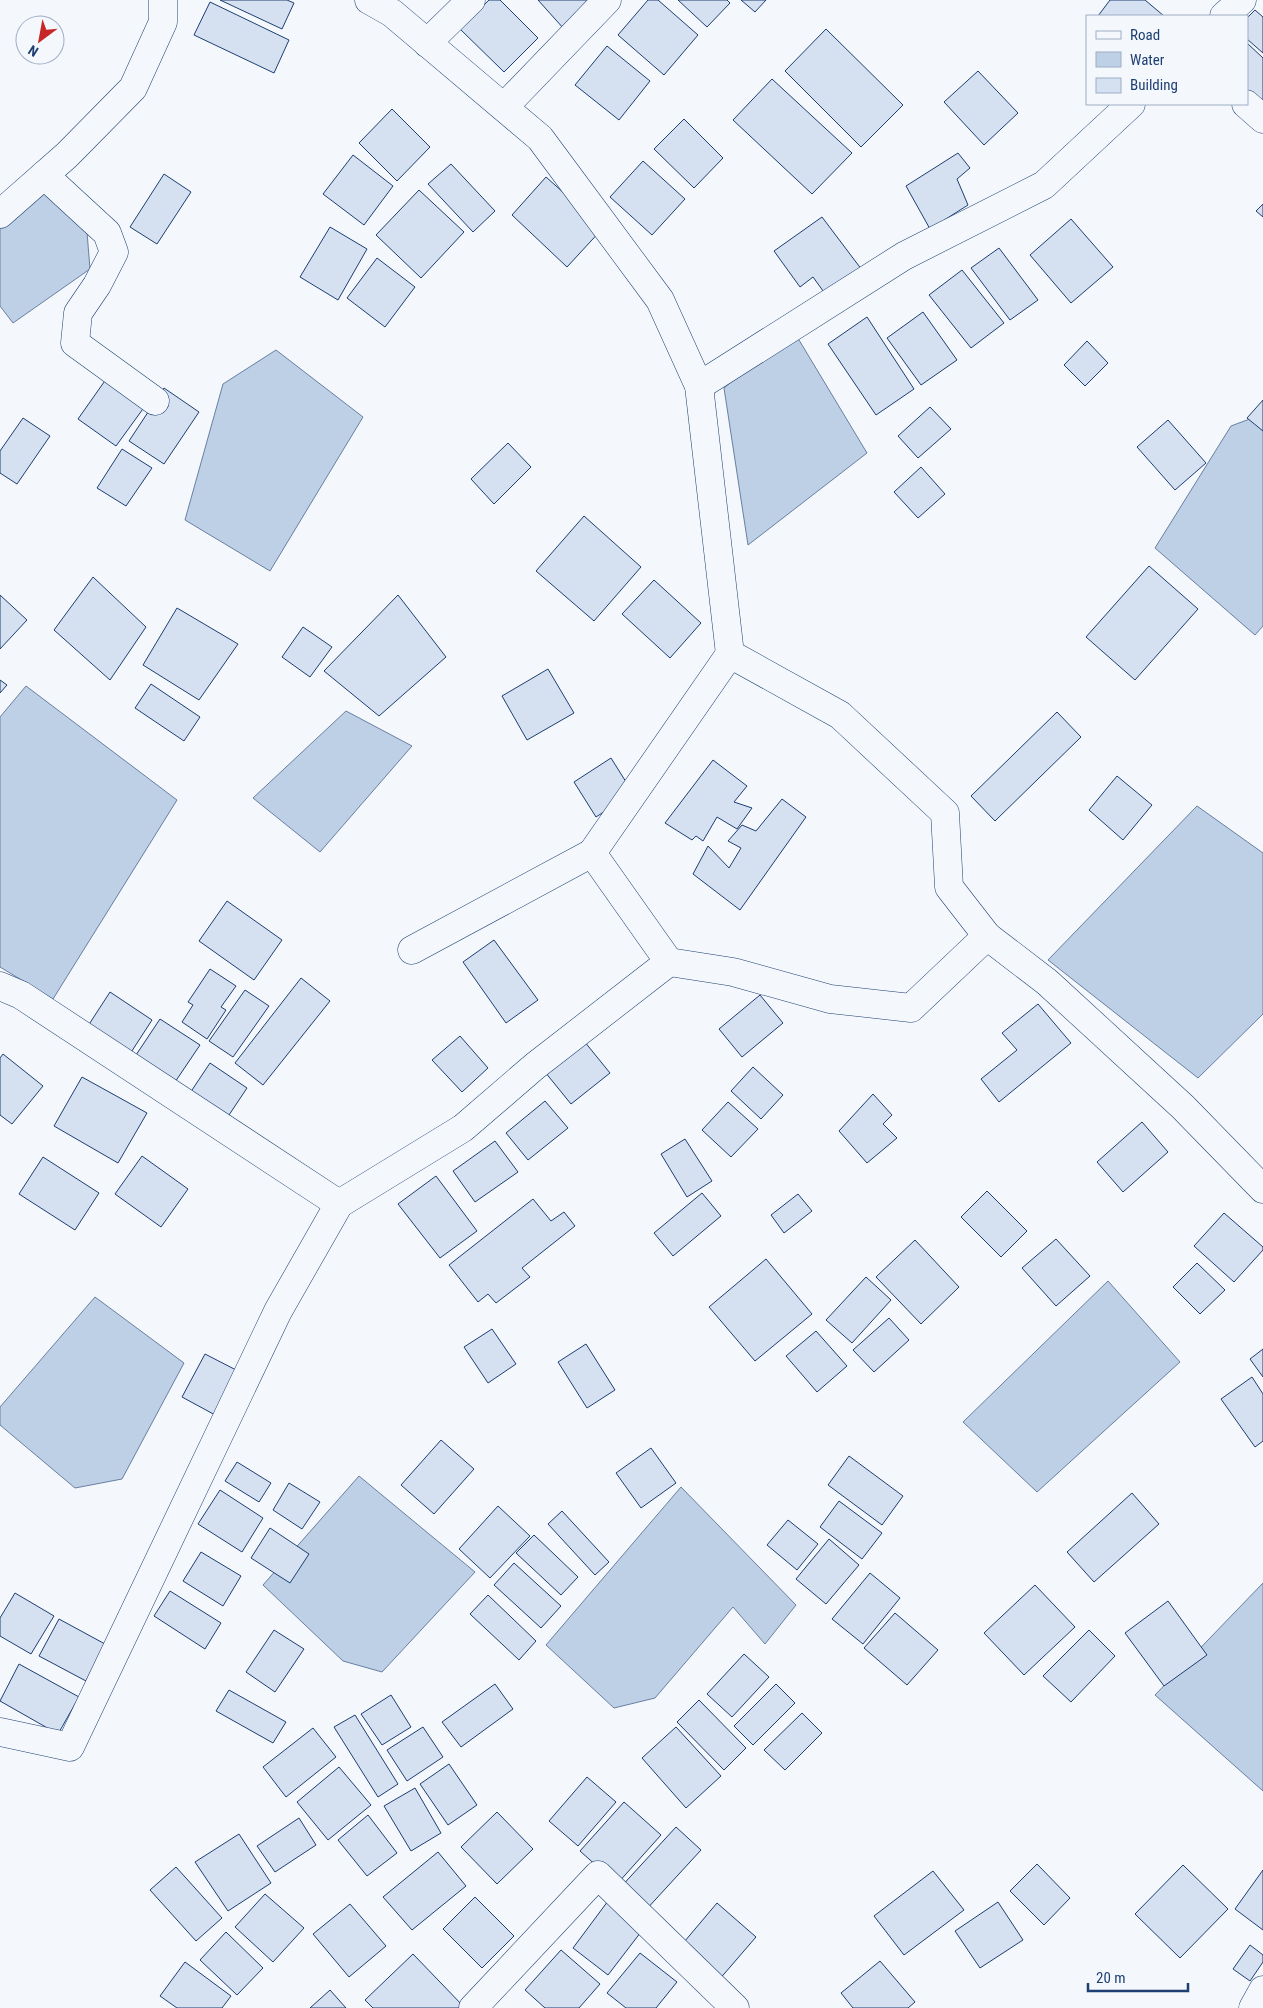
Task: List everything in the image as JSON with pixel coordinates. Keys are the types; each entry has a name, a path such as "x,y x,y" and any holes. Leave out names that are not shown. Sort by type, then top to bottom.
{"street":[{"path":"0,214 66,155 133,88 163,22 164,0"},
{"path":"369,0 392,13 540,138 660,300 699,386 730,654 592,852 412,950"},
{"path":"427,43 471,0"},
{"path":"504,107 607,0"},
{"path":"1225,15 1242,0"},
{"path":"699,386 904,256 1044,185 1130,105"},
{"path":"1247,105 1263,119"},
{"path":"44,175 107,233 114,252 78,314 75,344 156,401"},
{"path":"730,654 840,715 945,813 949,887 986,936 1047,982 1183,1107 1263,1189"},
{"path":"592,852 668,962 733,972 830,999 911,1008 986,936"},
{"path":"0,1732 70,1747 278,1311 339,1204 463,1128 535,1066 668,962"},
{"path":"0,986 21,995 339,1204"},
{"path":"473,2008 598,1875 735,2008"},
{"path":"1253,2008 1263,1990"}],"water":[{"path":"42,183 87,232 90,269 13,323 0,306 0,222"},
{"path":"793,330 867,453 748,545 724,388"},
{"path":"276,350 363,417 270,571 185,520 223,384"},
{"path":"1263,414 1263,626 1255,635 1155,548 1231,426"},
{"path":"26,686 177,800 53,999 0,967 0,717"},
{"path":"346,711 412,746 320,852 253,798"},
{"path":"1197,806 1263,853 1263,1014 1198,1078 1048,960"},
{"path":"1108,1281 1180,1362 1037,1492 963,1422"},
{"path":"95,1297 184,1363 122,1479 75,1488 0,1425 0,1407"},
{"path":"359,1476 475,1572 382,1672 343,1661 263,1585"},
{"path":"681,1487 796,1605 765,1644 733,1607 655,1698 614,1708 546,1645"},
{"path":"1263,1583 1263,1791 1155,1695"}],"building":[{"path":"220,0 287,0 294,3 282,29"},
{"path":"489,0 500,0 538,38 504,72 460,29"},
{"path":"538,0 597,0 564,29"},
{"path":"648,0 658,0 698,35 664,75 618,35"},
{"path":"678,0 727,0 730,3 707,27"},
{"path":"741,0 766,0 755,12"},
{"path":"1110,0 1145,0 1163,15 1099,15"},
{"path":"210,2 289,40 274,73 194,35"},
{"path":"1255,10 1263,17 1263,53 1248,40 1248,17"},
{"path":"826,29 903,105 861,147 785,71"},
{"path":"1248,44 1263,58 1263,107 1248,93"},
{"path":"607,46 650,81 619,120 575,85"},
{"path":"978,71 1018,113 984,145 944,102"},
{"path":"772,79 852,153 812,194 733,120"},
{"path":"392,109 430,147 397,181 359,143"},
{"path":"684,119 723,158 694,188 654,149"},
{"path":"958,153 970,168 957,179 968,205 930,229 906,186"},
{"path":"353,155 393,186 364,225 323,194"},
{"path":"643,161 685,199 652,235 610,197"},
{"path":"451,164 495,211 473,232 428,184"},
{"path":"164,174 191,192 157,244 130,227"},
{"path":"546,177 603,228 567,267 512,215"},
{"path":"419,190 464,232 421,278 376,235"},
{"path":"1263,204 1263,217 1256,211"},
{"path":"822,217 862,270 826,295 813,277 800,287 774,251"},
{"path":"1071,219 1113,267 1071,303 1030,255"},
{"path":"330,227 367,249 338,300 300,277"},
{"path":"999,248 1038,300 1010,320 971,268"},
{"path":"377,258 415,287 385,327 347,298"},
{"path":"962,270 1004,323 971,348 929,295"},
{"path":"923,312 957,360 921,385 887,338"},
{"path":"867,317 914,389 876,415 828,344"},
{"path":"1087,341 1108,363 1085,386 1064,365"},
{"path":"109,375 148,402 116,446 78,419"},
{"path":"164,388 199,412 164,464 129,441"},
{"path":"1263,400 1263,431 1247,418"},
{"path":"930,407 951,429 918,458 898,436"},
{"path":"23,418 50,436 17,484 0,473 0,451"},
{"path":"1168,420 1206,463 1175,490 1137,447"},
{"path":"508,443 531,467 494,504 471,479"},
{"path":"122,449 152,468 126,506 97,488"},
{"path":"921,467 945,494 918,518 894,492"},
{"path":"584,516 641,567 594,621 536,571"},
{"path":"1149,566 1198,609 1135,680 1086,637"},
{"path":"93,577 146,627 110,680 54,630"},
{"path":"654,580 701,623 670,658 622,614"},
{"path":"0,595 27,620 0,649"},
{"path":"398,595 446,657 379,716 324,671"},
{"path":"177,608 238,644 199,700 143,665"},
{"path":"303,627 332,647 310,677 282,657"},
{"path":"548,669 574,713 527,740 502,696"},
{"path":"0,680 7,685 0,693"},
{"path":"151,684 200,717 184,741 135,708"},
{"path":"1057,712 1081,737 995,821 971,796"},
{"path":"611,758 633,793 596,817 574,782"},
{"path":"713,760 747,786 734,802 752,808 737,829 717,817 703,841 696,836 692,840 665,823"},
{"path":"1117,776 1152,805 1123,840 1089,810"},
{"path":"782,799 806,817 740,910 693,874 708,846 729,868 741,848 728,841 742,825 756,831"},
{"path":"227,901 282,940 254,980 199,941"},
{"path":"494,940 538,1000 506,1023 463,962"},
{"path":"210,969 236,986 221,1007 226,1010 207,1039 182,1022 193,1005 188,1002"},
{"path":"301,978 330,1001 263,1085 235,1063"},
{"path":"245,990 269,1006 233,1057 209,1041"},
{"path":"110,992 152,1020 128,1057 86,1029"},
{"path":"760,995 783,1023 742,1057 719,1029"},
{"path":"1038,1004 1071,1043 999,1102 981,1079 1017,1050 1002,1033"},
{"path":"160,1019 200,1045 171,1088 132,1061"},
{"path":"460,1036 488,1068 462,1092 432,1060"},
{"path":"584,1041 610,1073 571,1104 545,1072"},
{"path":"3,1054 43,1086 12,1124 0,1115 0,1058"},
{"path":"210,1063 247,1088 223,1124 186,1099"},
{"path":"753,1067 783,1095 761,1119 731,1091"},
{"path":"82,1077 147,1113 118,1163 54,1126"},
{"path":"873,1094 892,1115 883,1124 897,1138 867,1163 839,1131"},
{"path":"545,1101 568,1128 528,1160 506,1133"},
{"path":"728,1102 758,1129 731,1157 702,1130"},
{"path":"1142,1122 1168,1152 1123,1192 1097,1162"},
{"path":"685,1139 712,1181 687,1197 661,1154"},
{"path":"495,1141 518,1172 475,1202 453,1171"},
{"path":"142,1156 188,1189 161,1227 115,1194"},
{"path":"43,1157 99,1193 75,1230 19,1194"},
{"path":"436,1176 477,1231 440,1258 398,1204"},
{"path":"987,1191 1027,1231 1001,1257 961,1217"},
{"path":"702,1193 721,1216 673,1256 654,1233"},
{"path":"798,1194 812,1211 784,1233 771,1215"},
{"path":"533,1199 551,1221 564,1212 575,1226 522,1268 530,1277 496,1303 488,1294 478,1302 449,1265"},
{"path":"1224,1213 1263,1247 1263,1250 1234,1282 1194,1246"},
{"path":"1056,1239 1090,1276 1056,1306 1022,1268"},
{"path":"915,1240 959,1287 921,1324 876,1277"},
{"path":"766,1259 812,1314 755,1361 709,1307"},
{"path":"1197,1263 1225,1290 1200,1314 1173,1287"},
{"path":"866,1277 891,1300 852,1343 826,1320"},
{"path":"889,1318 909,1340 874,1372 853,1350"},
{"path":"492,1329 516,1364 488,1383 464,1347"},
{"path":"816,1331 847,1366 817,1392 786,1356"},
{"path":"586,1344 615,1390 587,1408 558,1362"},
{"path":"1263,1349 1263,1377 1250,1359"},
{"path":"205,1354 240,1372 217,1416 182,1397"},
{"path":"1252,1377 1263,1394 1263,1441 1255,1447 1221,1399"},
{"path":"441,1440 474,1469 434,1514 401,1485"},
{"path":"651,1448 676,1483 641,1508 616,1473"},
{"path":"849,1456 903,1496 882,1525 828,1485"},
{"path":"237,1462 271,1483 259,1502 225,1481"},
{"path":"289,1483 320,1502 302,1529 273,1510"},
{"path":"220,1490 263,1518 242,1552 198,1524"},
{"path":"1132,1493 1159,1524 1094,1582 1067,1552"},
{"path":"839,1501 882,1533 862,1559 820,1527"},
{"path":"498,1506 530,1536 490,1578 459,1549"},
{"path":"562,1511 609,1562 595,1575 548,1524"},
{"path":"788,1520 818,1544 797,1570 767,1545"},
{"path":"270,1528 309,1554 290,1583 251,1558"},
{"path":"534,1535 578,1577 561,1595 516,1553"},
{"path":"829,1539 859,1565 826,1604 796,1579"},
{"path":"201,1552 241,1576 223,1606 183,1581"},
{"path":"514,1563 561,1606 541,1628 494,1585"},
{"path":"870,1573 900,1598 863,1644 832,1619"},
{"path":"1035,1585 1075,1627 1024,1675 984,1633"},
{"path":"170,1591 221,1623 205,1649 154,1616"},
{"path":"15,1593 54,1616 31,1654 0,1636 0,1618"},
{"path":"488,1595 536,1641 519,1660 470,1614"},
{"path":"1168,1601 1207,1655 1164,1686 1125,1633"},
{"path":"895,1613 938,1650 907,1685 864,1648"},
{"path":"59,1619 105,1644 86,1681 39,1656"},
{"path":"274,1630 304,1649 275,1692 246,1672"},
{"path":"1089,1630 1115,1656 1071,1702 1043,1676"},
{"path":"744,1654 769,1677 732,1717 707,1694"},
{"path":"19,1664 79,1697 58,1734 0,1701"},
{"path":"495,1684 513,1709 461,1747 442,1722"},
{"path":"776,1684 795,1703 753,1745 734,1726"},
{"path":"229,1690 286,1722 273,1743 216,1711"},
{"path":"391,1695 411,1727 382,1745 361,1714"},
{"path":"699,1700 746,1748 724,1770 677,1722"},
{"path":"802,1713 822,1733 785,1770 764,1750"},
{"path":"355,1715 398,1784 378,1797 334,1727"},
{"path":"423,1727 443,1757 407,1781 387,1750"},
{"path":"676,1727 721,1776 686,1808 642,1758"},
{"path":"313,1728 336,1757 286,1797 263,1767"},
{"path":"449,1764 477,1805 448,1825 420,1784"},
{"path":"339,1767 371,1805 328,1840 297,1802"},
{"path":"587,1777 616,1802 578,1846 549,1821"},
{"path":"415,1788 441,1833 411,1851 384,1806"},
{"path":"624,1802 661,1835 617,1884 580,1851"},
{"path":"497,1812 533,1849 497,1884 461,1847"},
{"path":"368,1815 397,1853 367,1876 338,1840"},
{"path":"299,1818 316,1845 275,1872 257,1846"},
{"path":"676,1827 701,1850 644,1912 619,1889"},
{"path":"239,1834 271,1883 228,1911 195,1862"},
{"path":"438,1852 466,1886 412,1930 383,1897"},
{"path":"1037,1864 1070,1898 1044,1925 1010,1891"},
{"path":"1183,1865 1228,1909 1180,1958 1135,1914"},
{"path":"176,1867 222,1918 196,1941 150,1890"},
{"path":"1263,1870 1263,1930 1235,1909"},
{"path":"933,1871 964,1910 904,1955 874,1916"},
{"path":"265,1894 304,1928 273,1962 235,1927"},
{"path":"475,1897 514,1936 482,1968 443,1929"},
{"path":"608,1901 644,1928 608,1975 573,1948"},
{"path":"998,1902 1023,1940 980,1968 955,1931"},
{"path":"717,1903 756,1937 718,1981 679,1948"},
{"path":"350,1904 386,1946 349,1977 313,1934"},
{"path":"226,1932 263,1968 237,1995 200,1960"},
{"path":"1250,1945 1263,1955 1263,1962 1250,1981 1233,1969"},
{"path":"561,1950 600,1984 579,2008 545,2008 525,1990"},
{"path":"640,1953 677,1982 656,2008 626,2008 607,1993"},
{"path":"413,1954 465,2008 373,2008 365,2000"},
{"path":"880,1961 915,2002 908,2008 853,2008 841,1993"},
{"path":"185,1962 231,1996 222,2008 177,2008 160,1996"},
{"path":"330,1990 346,2008 310,2008"}]}
